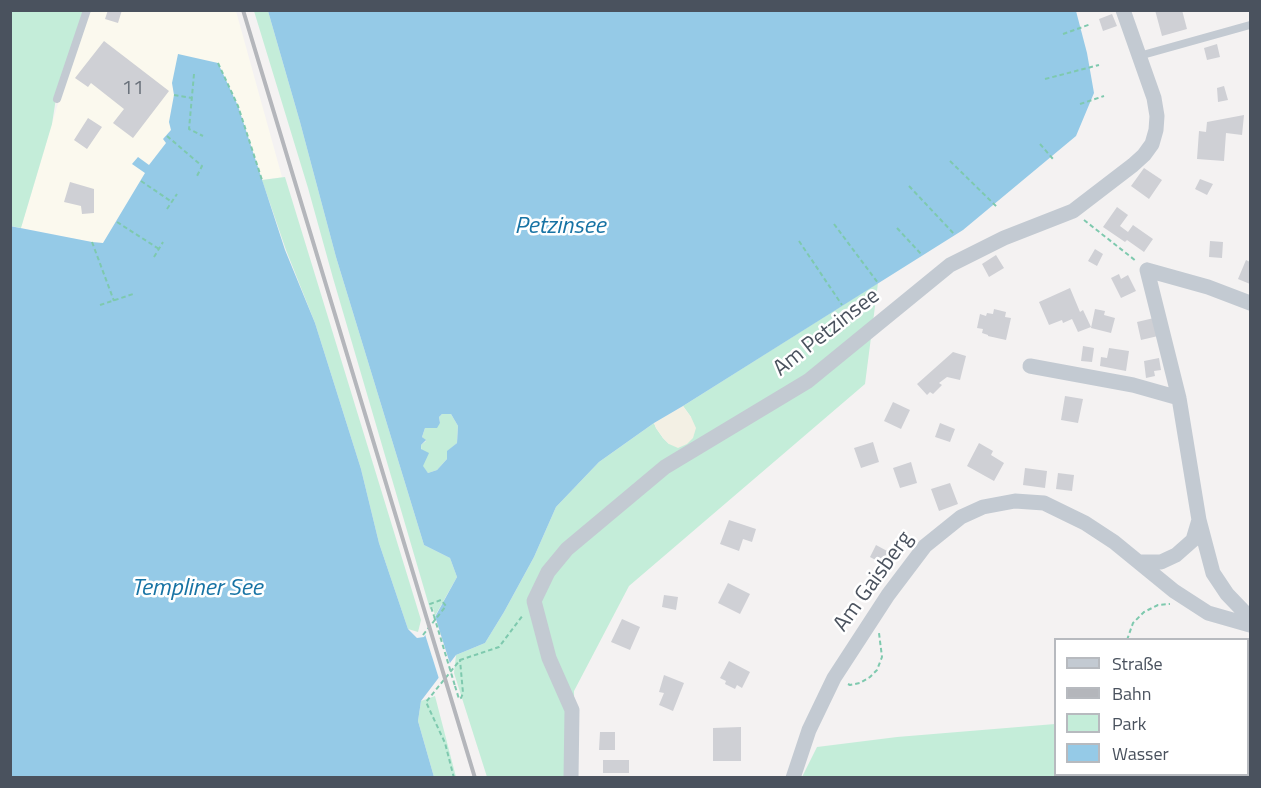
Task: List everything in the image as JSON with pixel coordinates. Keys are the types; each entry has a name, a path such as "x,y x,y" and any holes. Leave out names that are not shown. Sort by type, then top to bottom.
{"street":[{"name":"Am Petzinsee","path":"534,601 548,572 567,549 665,467 808,381 950,265 1004,238 1073,211 1144,155 1152,144 1157,116 1154,98 1123,10"},
{"path":"1251,303 1208,287 1147,270 1179,398 1199,520 1213,573 1227,594 1251,618"},
{"path":"1030,366 1133,385 1179,398"},
{"name":"Am Gaisberg","path":"794,777 809,730 834,678 888,595 925,546 961,517 983,507 1016,501 1044,502 1085,523 1114,542 1174,591 1208,614 1251,626"},
{"path":"1139,562 1161,562 1176,555 1193,540 1199,520"},
{"path":"534,601 549,658 572,710 572,777"}],"lane":[{"path":"57,99 87,10"},
{"path":"1139,56 1251,25"}],"path":[{"path":"1063,34 1091,24"},
{"path":"218,63 238,106 262,180"},
{"path":"1044,79 1099,65"},
{"path":"194,74 189,129 203,136"},
{"path":"174,95 192,98"},
{"path":"1080,104 1104,96"},
{"path":"167,136 202,166 196,178"},
{"path":"1040,144 1053,159"},
{"path":"950,161 998,208"},
{"path":"141,181 172,202"},
{"path":"909,186 955,235"},
{"path":"167,209 177,194"},
{"path":"1073,211 1147,270"},
{"path":"117,222 159,249"},
{"path":"834,224 878,283"},
{"path":"897,228 922,255"},
{"path":"799,241 842,305"},
{"path":"92,242 114,301"},
{"path":"154,257 164,242"},
{"path":"99,305 133,294"},
{"path":"423,635 446,606 441,600 430,604 434,616 455,686 459,699 463,693 460,660"},
{"path":"454,777 445,743 426,702 460,660 499,647 534,601"},
{"path":"1127,638 1133,623 1144,612 1169,604"},
{"path":"834,678 850,685 860,683 877,670 882,657 878,627 871,621"}],"shaded area":[{"path":"90,11 236,11 282,177 262,180 238,106 218,63 172,83 174,95 169,122 171,130 164,138 167,142 149,165 133,164 145,173 103,243 21,228 59,100"}],"green space":[{"path":"11,11 83,11 56,98 52,124 21,228 11,226"},
{"path":"254,11 268,11 336,257 424,545 450,558 457,577 435,616 433,608 430,609 308,188"},
{"path":"285,177 421,620 418,632 408,629 379,543 361,469 315,323 286,250 262,180"},
{"path":"878,283 865,384 629,586 574,691 575,777 487,777 454,673 456,655 485,643 534,557 556,507 599,462 654,423 669,444 691,417 683,406"},
{"path":"442,414 451,414 458,426 457,443 448,451 447,459 437,470 428,473 422,466 421,445 426,441 422,437 425,428 440,423 439,417"},
{"path":"435,696 456,777 434,777 418,721 421,701"},
{"path":"1054,724 1054,776 1139,777 802,777 817,747 897,737"}],"sand":[{"path":"683,406 696,428 693,438 678,448 663,438 654,423"}],"water":[{"path":"268,11 1076,11 1094,93 1076,136 963,230 654,423 599,462 556,507 534,557 485,643 456,655 421,701 418,721 434,777 11,777 10,226 103,243 145,173 132,164 138,157 149,165 166,143 163,139 171,130 169,122 174,95 172,83 178,54 218,63 238,106 285,250 315,323 361,469 379,543 408,629 417,638 424,637 457,577 450,558 424,545 336,257","holes":["442,414 451,414 458,426 457,443 447,451 447,459 437,470 428,473 423,466 429,453 421,449 421,445 426,440 422,437 425,428 437,428 440,423 439,417"]}],"pier":[{"path":"435,616 451,667 440,682 424,631 432,617"}],"building":[{"path":"108,10 122,10 118,23 105,19"},
{"path":"1155,10 1182,10 1187,29 1162,36"},
{"path":"1112,14 1117,26 1103,31 1099,19"},
{"path":"104,41 169,91 133,138 113,123 124,109 91,83 88,87 75,78"},
{"path":"1217,44 1220,57 1207,60 1204,48"},
{"path":"1224,86 1228,100 1218,102 1217,88"},
{"path":"1244,115 1242,135 1226,133 1224,161 1197,159 1199,131 1206,132 1207,122"},
{"path":"88,118 102,127 87,149 74,140"},
{"path":"1144,168 1162,180 1149,199 1131,186"},
{"path":"1200,179 1213,184 1207,195 1195,189"},
{"path":"70,182 94,189 94,213 82,214 81,206 64,202"},
{"path":"1117,207 1128,215 1120,226 1128,232 1133,225 1153,239 1144,252 1103,227"},
{"path":"1210,241 1223,242 1222,258 1209,257"},
{"path":"1095,249 1103,254 1097,266 1088,261"},
{"path":"996,255 1004,268 989,277 982,264"},
{"path":"1246,260 1250,262 1250,284 1238,279"},
{"path":"1119,274 1121,279 1128,275 1136,291 1121,298 1111,278"},
{"path":"1070,288 1080,312 1083,310 1091,327 1078,332 1072,319 1049,325 1039,302"},
{"path":"994,309 1006,312 1005,317 1011,318 1006,340 988,336 982,333 983,329 977,328 980,314 986,316 987,313 993,314"},
{"path":"1095,309 1105,311 1104,315 1115,318 1111,333 1091,328"},
{"path":"1154,318 1158,336 1141,340 1137,322"},
{"path":"1083,346 1094,348 1092,362 1081,361"},
{"path":"1109,348 1129,351 1126,371 1100,366 1101,357 1107,358"},
{"path":"953,352 966,356 960,380 947,377 939,383 942,385 933,394 930,392 927,395 917,384"},
{"path":"1159,358 1161,370 1154,371 1155,376 1146,378 1144,361"},
{"path":"1065,396 1083,399 1078,423 1061,420"},
{"path":"893,402 910,410 901,429 884,421"},
{"path":"940,423 955,429 950,442 935,437"},
{"path":"873,442 879,462 861,468 854,448"},
{"path":"979,443 993,451 991,455 1004,463 994,481 967,466"},
{"path":"911,462 917,483 900,488 893,468"},
{"path":"1025,468 1047,471 1045,488 1023,485"},
{"path":"1058,473 1074,475 1072,491 1056,489"},
{"path":"950,483 958,504 939,511 931,489"},
{"path":"729,520 756,529 752,542 743,539 739,551 720,544"},
{"path":"876,545 889,552 883,564 870,557"},
{"path":"728,583 750,594 740,614 718,603"},
{"path":"664,595 678,597 676,610 662,607"},
{"path":"622,619 640,627 630,650 611,642"},
{"path":"729,661 750,672 742,688 737,685 735,689 725,684 726,681 720,678"},
{"path":"664,675 684,683 673,711 659,705 664,693 659,692"},
{"path":"741,727 741,761 713,761 713,728"},
{"path":"600,732 615,732 615,750 599,750"},
{"path":"603,760 629,760 629,773 603,773"}],"railway":[{"path":"243,10 475,778"}],"water label":[{"name":"Petzinsee","path":"560,227"},
{"name":"Templiner See","path":"197,589"}]}
